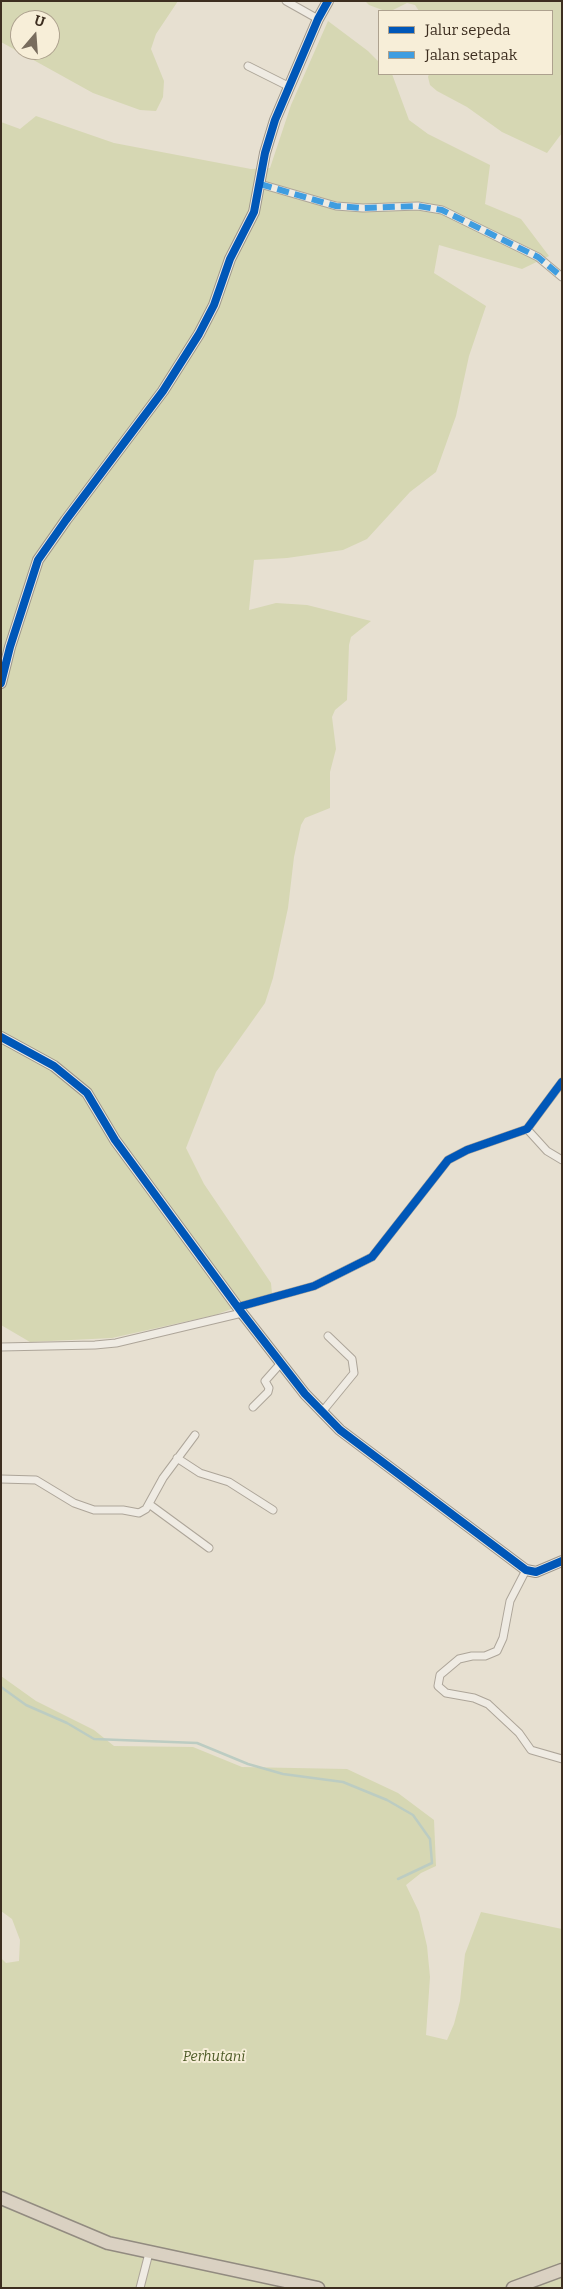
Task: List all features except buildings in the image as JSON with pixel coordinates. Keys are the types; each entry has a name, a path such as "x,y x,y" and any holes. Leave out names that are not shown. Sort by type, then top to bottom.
{"highway":[{"path":"1,2198 91,2237 149,2253 264,2275 318,2288"},
{"path":"513,2288 562,2270"}],"street":[{"path":"286,1 318,19"},
{"path":"1,683 10,647 38,560 163,391 199,334 214,305 232,254 254,212 269,138 288,86 328,1"},
{"path":"248,66 288,86"},
{"path":"260,184 336,206 363,208 418,206 442,210 538,257 562,277"},
{"path":"1,1037 54,1066 87,1093 114,1140 240,1310 280,1363 340,1430 526,1570 536,1572 562,1561"},
{"path":"1,1347 95,1346 240,1310 314,1286 364,1261 379,1249 448,1160 467,1150 527,1130 562,1082"},
{"path":"527,1130 547,1151 562,1160"},
{"path":"322,1412 354,1373 352,1359 328,1336"},
{"path":"253,1407 268,1392 269,1388 265,1381 280,1363"},
{"path":"1,1479 36,1480 74,1503 94,1510 123,1510 140,1513 149,1504 177,1458 195,1435"},
{"path":"177,1458 200,1473 229,1482 273,1510"},
{"path":"149,1504 209,1548"},
{"path":"526,1570 510,1601 501,1647 493,1655 459,1659 440,1675 438,1686 446,1693 474,1698 488,1704 520,1733 531,1750 562,1758"},
{"path":"140,2288 149,2253"}],"green space":[{"path":"1,1 178,1 156,34 151,49 164,81 163,97 156,111 140,110 93,93 33,60 60,60 60,10 10,10 10,47 1,42"},
{"path":"365,1 562,1 562,133 547,153 502,132 467,107 437,91 430,85 428,77 429,75 553,75 553,10 418,10 415,5 407,3 393,10 382,10 369,5"},
{"path":"328,21 368,51 378,61 378,75 392,75 409,120 428,134 490,165 485,204 521,219 549,256 522,269 439,245 434,273 486,306 469,356 456,416 436,472 410,492 367,539 343,550 287,558 254,560 249,610 276,603 307,605 371,621 351,637 347,700 335,710 332,717 336,749 330,772 330,808 305,818 301,825 294,857 288,908 273,978 265,1003 216,1072 186,1148 204,1184 271,1283 272,1294 215,1315 112,1338 30,1342 1,1325 1,122 20,129 36,116 114,143 251,169 270,168 291,105"},
{"name":"Perhutani","path":"1,1676 36,1701 94,1730 114,1746 193,1747 242,1767 347,1769 398,1793 434,1820 436,1866 421,1873 406,1885 419,1912 427,1946 430,1977 426,2035 447,2040 454,2024 460,2001 465,1954 481,1912 562,1929 562,2288 1,2288 1,1958 6,1963 19,1961 20,1940 12,1919 1,1911"}],"waterway":[{"path":"1,1687 26,1705 67,1723 94,1739 197,1743 248,1764 283,1774 343,1782 387,1800 413,1815 430,1839 432,1863 398,1879"}],"marked path":[{"path":"260,184 336,206 363,208 418,206 442,210 538,257 562,277"}],"cycle path":[{"path":"1,683 10,647 38,560 163,391 199,334 214,305 230,259 254,212 265,153 275,120 318,19 328,1"},
{"path":"1,1037 54,1066 87,1093 115,1140 242,1313 305,1394 340,1430 526,1570 536,1572 562,1561"},
{"path":"238,1307 314,1286 372,1257 448,1160 467,1150 527,1129 562,1082"}]}
